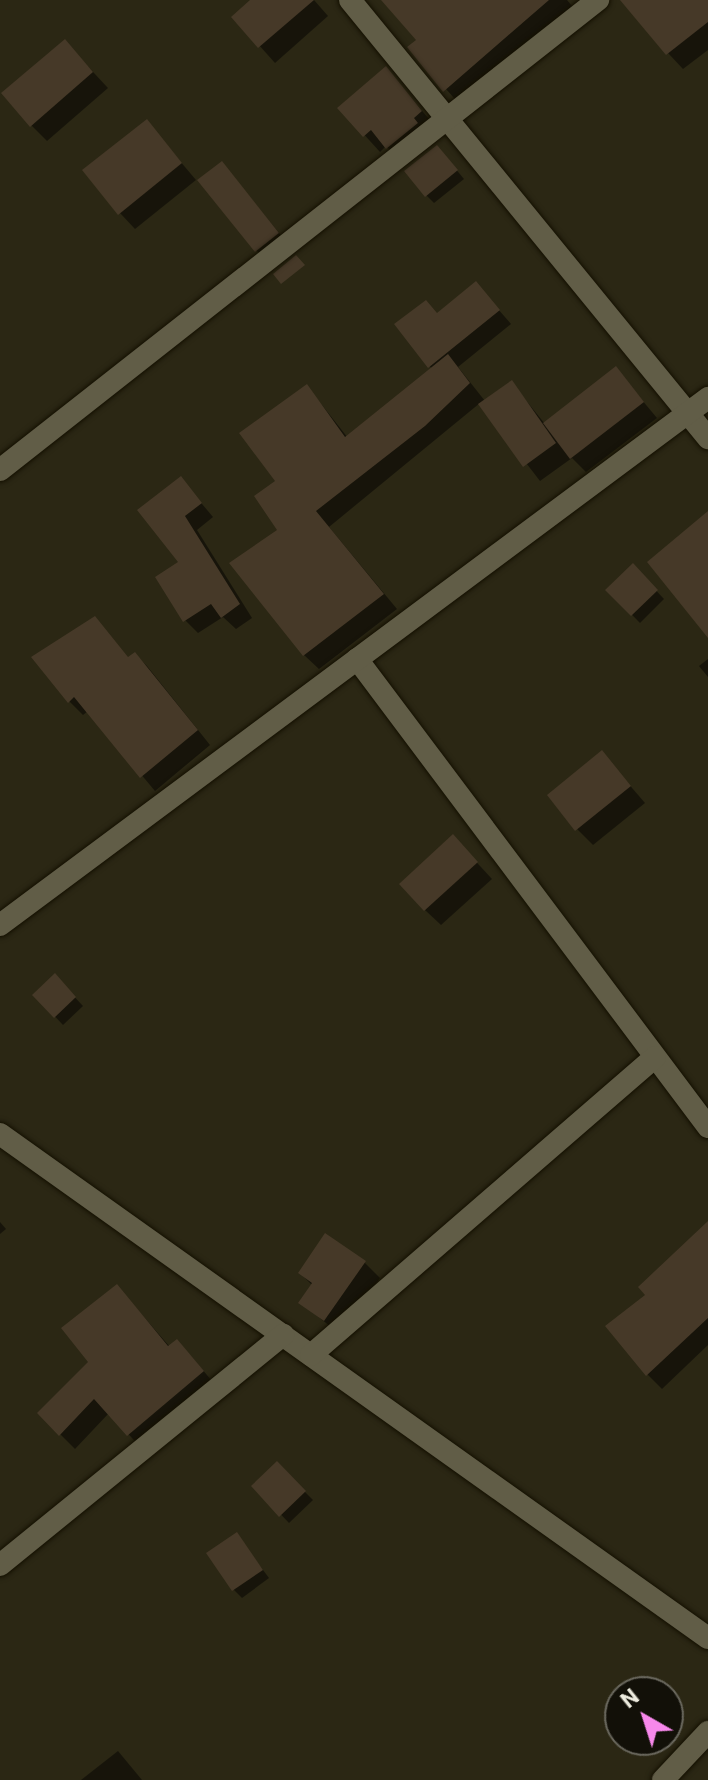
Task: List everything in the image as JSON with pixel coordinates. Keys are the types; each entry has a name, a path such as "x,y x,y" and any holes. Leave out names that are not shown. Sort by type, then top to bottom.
{"street":[{"path":"350,0 708,438"},
{"path":"0,470 598,0"},
{"path":"0,925 708,398"},
{"path":"357,659 708,1127"},
{"path":"311,1355 655,1057"},
{"path":"0,1134 708,1638"},
{"path":"0,1565 283,1335"},
{"path":"663,1780 708,1732"}],"building":[{"path":"250,0 314,0 258,48 231,17"},
{"path":"381,0 549,0 443,92 407,47 416,40"},
{"path":"620,0 708,0 708,22 666,55"},
{"path":"65,39 93,72 30,127 1,93"},
{"path":"386,66 422,111 414,118 418,123 386,149 371,130 363,137 337,108"},
{"path":"147,119 182,163 118,215 82,170"},
{"path":"437,145 458,170 425,197 404,171"},
{"path":"222,161 279,233 255,252 197,180"},
{"path":"296,255 305,265 281,284 273,274"},
{"path":"476,281 500,310 428,368 394,324 426,300 437,313"},
{"path":"448,354 470,383 425,426 316,511 384,594 303,656 229,563 277,530 254,496 275,481 239,433 307,384 345,437"},
{"path":"616,366 644,402 570,459 543,423"},
{"path":"512,380 556,443 523,467 478,404"},
{"path":"181,476 202,503 185,516 240,604 221,618 211,604 183,622 155,577 178,562 137,510"},
{"path":"708,511 708,638 647,562"},
{"path":"633,563 658,590 631,616 605,590"},
{"path":"95,616 128,657 135,652 198,730 140,778 74,697 68,703 31,657"},
{"path":"602,750 631,786 575,831 547,795"},
{"path":"453,834 478,862 424,911 399,884"},
{"path":"55,973 76,997 54,1018 32,995"},
{"path":"708,1221 708,1318 646,1376 605,1326 645,1295 638,1287"},
{"path":"325,1233 366,1261 324,1321 298,1303 312,1283 298,1273"},
{"path":"117,1284 168,1346 177,1339 204,1371 127,1436 94,1399 59,1436 37,1413 88,1362 61,1328"},
{"path":"277,1461 306,1491 279,1517 251,1486"},
{"path":"237,1532 263,1570 232,1591 206,1553"}]}
